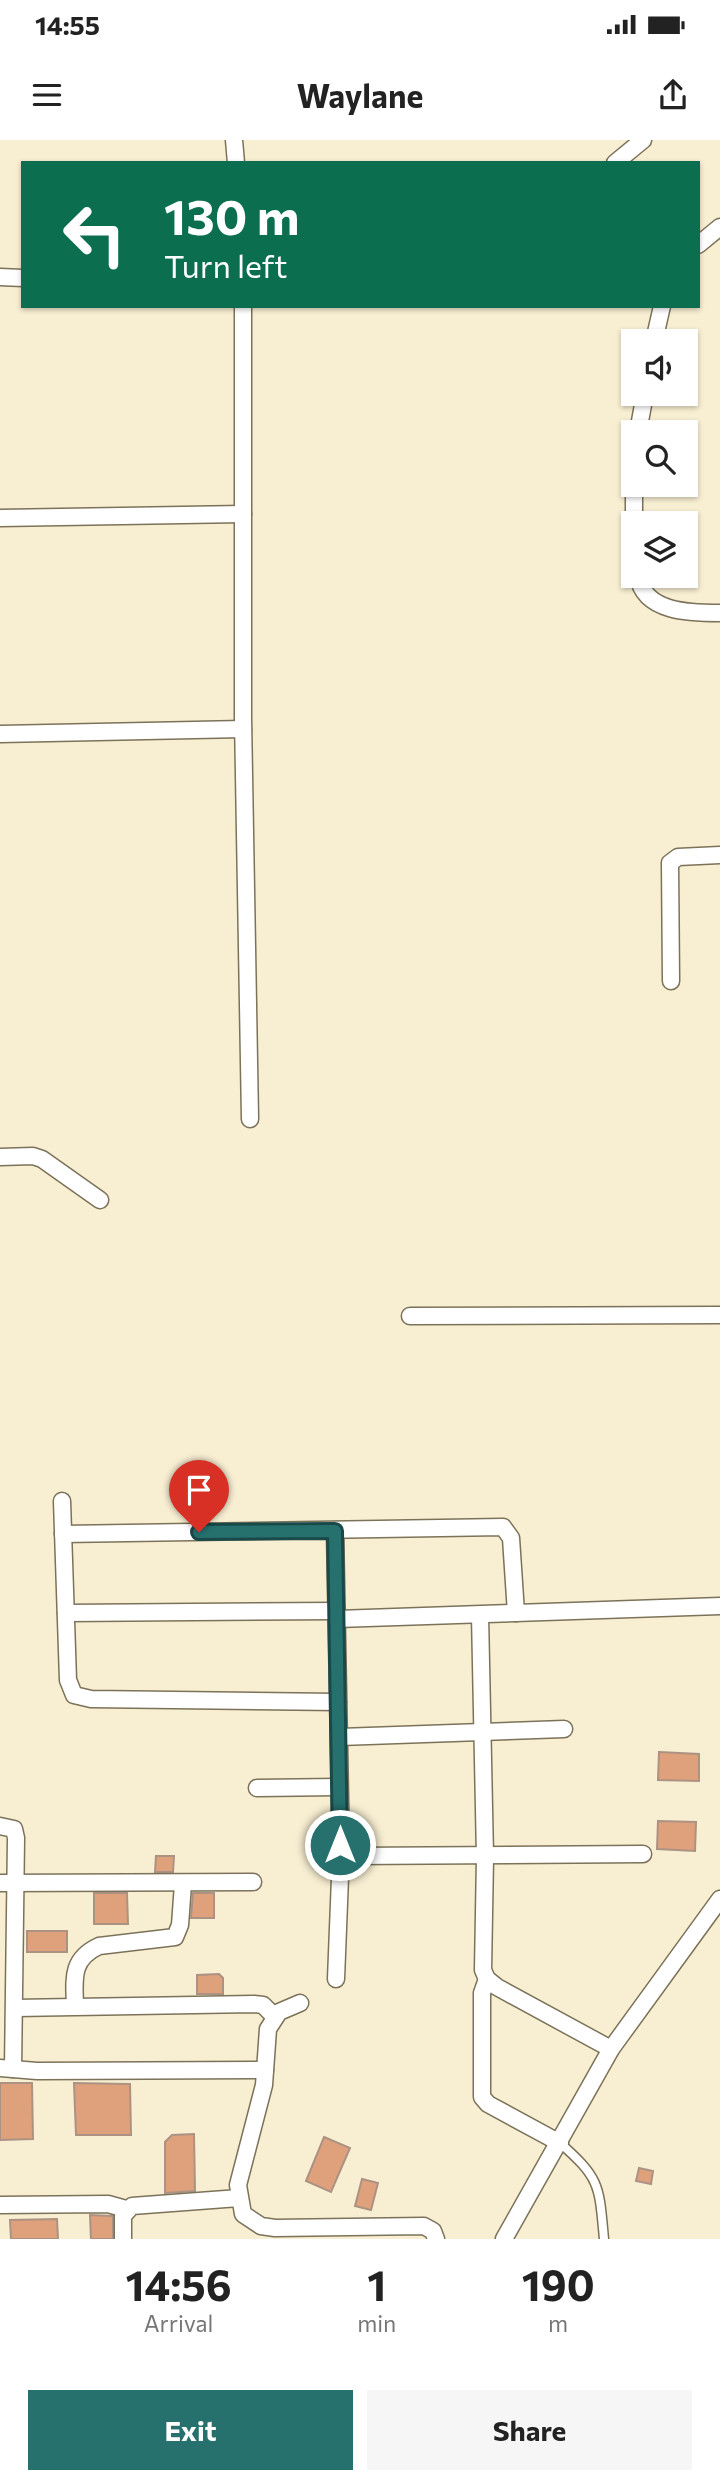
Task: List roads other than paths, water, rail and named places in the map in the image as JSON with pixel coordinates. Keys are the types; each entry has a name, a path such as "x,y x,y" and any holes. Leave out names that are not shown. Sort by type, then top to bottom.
{"street":[{"path":"234,140 236,161"},
{"path":"617,161 643,140"},
{"path":"700,243 720,227"},
{"path":"0,277 21,278"},
{"path":"243,308 243,729 250,1119"},
{"path":"657,329 662,308"},
{"path":"0,518 243,514"},
{"path":"643,588 658,604 676,610 720,613"},
{"path":"0,734 243,729"},
{"path":"671,981 670,863 678,857 720,855"},
{"path":"0,1157 33,1156 42,1159 100,1200"},
{"path":"410,1316 720,1315"},
{"path":"62,1501 68,1680 70,1689 80,1698 338,1702"},
{"path":"63,1534 503,1527 511,1538 516,1613"},
{"path":"335,1531 341,1852 336,1979"},
{"path":"66,1613 480,1615 720,1606"},
{"path":"480,1615 485,1857 483,1965 487,1979 482,1993 480,2094 488,2104 560,2143"},
{"path":"340,1737 564,1729"},
{"path":"257,1788 339,1787"},
{"path":"0,1826 11,1827 16,1833 7,1883 7,1958 15,2008 6,2069 265,2070"},
{"path":"341,1852 350,1856 485,1857 643,1854"},
{"path":"7,1883 253,1882"},
{"path":"75,2006 75,1967 88,1951 99,1946 175,1937 180,1925 183,1884"},
{"path":"504,2239 611,2049 720,1899"},
{"path":"487,1979 611,2049"},
{"path":"300,2003 275,2017 268,2029 258,2113 241,2167 239,2199 243,2214 261,2226 424,2226 433,2231 436,2239"},
{"path":"15,2008 259,2004 275,2017"},
{"path":"0,2205 108,2204 126,2209 137,2205 239,2199"},
{"path":"123,2239 126,2209"}],"lane":[{"path":"560,2143 592,2174 597,2184 604,2239"}]}
